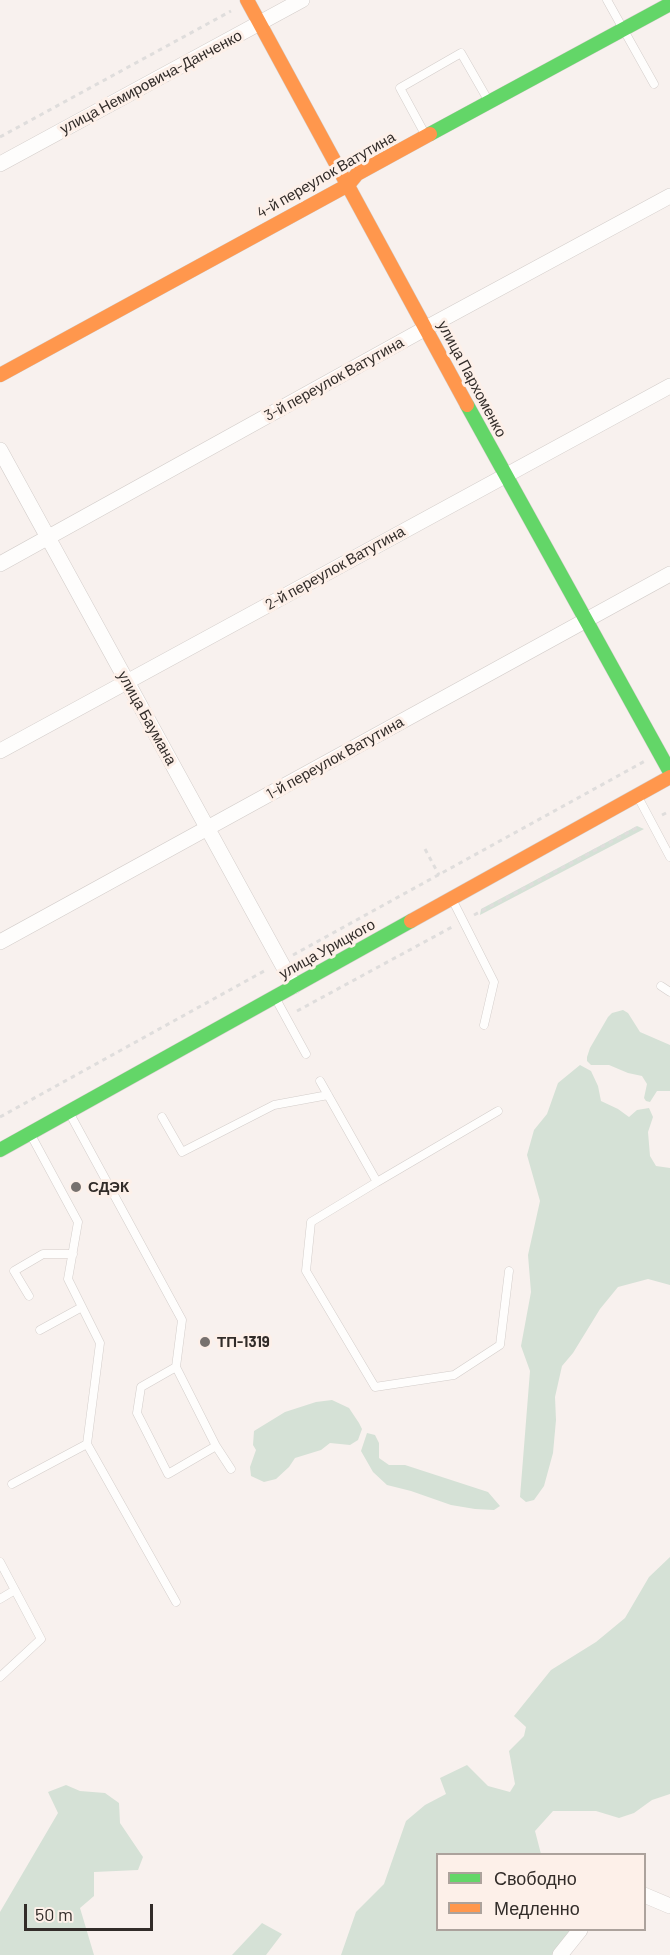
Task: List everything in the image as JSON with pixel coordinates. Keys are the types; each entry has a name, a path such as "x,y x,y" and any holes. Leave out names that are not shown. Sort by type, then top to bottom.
{"street":[{"name":"улица Немировича-Данченко","path":"0,164 302,0"},
{"name":"улица Пархоменко","path":"247,1 505,475 670,772"},
{"name":"4-й переулок Ватутина","path":"0,375 348,185 357,174 670,4"},
{"name":"3-й переулок Ватутина","path":"0,564 670,196"},
{"name":"2-й переулок Ватутина","path":"0,751 670,386"},
{"name":"улица Баумана","path":"0,450 294,986"},
{"name":"1-й переулок Ватутина","path":"0,942 670,574"},
{"name":"улица Урицкого","path":"0,1150 670,777"},
{"path":"646,1895 670,1906"},
{"path":"560,1955 578,1931"}],"lane":[{"path":"607,0 654,84"},
{"path":"426,136 400,88 461,53 489,101"},
{"path":"637,796 670,857"},
{"path":"451,898 494,982 484,1025"},
{"path":"661,986 670,992"},
{"path":"274,997 306,1054"},
{"path":"320,1081 377,1182"},
{"path":"162,1118 182,1152 274,1104 328,1095"},
{"path":"498,1111 311,1222 306,1271 375,1387 454,1375 500,1345 509,1271"},
{"path":"69,1112 182,1320 176,1367 216,1446 231,1469"},
{"path":"30,1133 78,1222 68,1280 100,1343 87,1444 176,1602"},
{"path":"29,1296 14,1271 43,1254 73,1254"},
{"path":"40,1330 82,1307"},
{"path":"176,1367 141,1387 137,1413 168,1474 216,1446"},
{"path":"12,1484 87,1444"},
{"path":"0,1562 41,1639 0,1677"},
{"path":"0,1599 15,1590"}],"path":[{"path":"0,137 247,1"},
{"path":"0,1117 660,753"},
{"path":"285,1017 670,810"},
{"path":"425,849 439,875"}],"shaded area":[{"path":"637,826 644,829 480,915 481,909"},
{"path":"623,1010 628,1013 640,1032 670,1045 670,1091 657,1091 650,1102 644,1098 647,1084 642,1076 609,1065 591,1065 587,1061 590,1048 608,1017 612,1013"},
{"path":"580,1065 591,1071 598,1086 601,1101 629,1117 637,1110 649,1108 653,1117 648,1132 650,1156 656,1166 670,1168 670,1285 648,1279 618,1287 600,1309 573,1353 562,1366 555,1397 556,1420 553,1453 544,1486 534,1500 526,1502 520,1497 530,1371 521,1346 531,1292 528,1255 540,1201 527,1155 534,1130 547,1114 558,1083"},
{"path":"332,1400 349,1408 359,1423 362,1429 358,1440 350,1445 330,1443 321,1450 295,1458 276,1479 264,1482 251,1476 250,1467 256,1450 253,1445 254,1431 285,1412 316,1402"},
{"path":"367,1433 375,1435 379,1443 379,1458 389,1465 405,1465 488,1492 500,1506 494,1510 451,1505 387,1485 373,1472 361,1451"},
{"path":"670,1557 670,1794 652,1800 634,1813 619,1818 596,1811 553,1811 535,1831 541,1853 436,1853 436,1931 573,1931 553,1955 341,1955 356,1912 384,1884 406,1821 425,1805 446,1794 440,1778 467,1765 488,1786 510,1792 515,1784 509,1751 524,1736 526,1727 514,1716 551,1670 596,1642 625,1618 649,1577"},
{"path":"66,1785 80,1791 105,1793 119,1803 120,1823 143,1857 138,1870 94,1872 94,1896 80,1908 94,1955 0,1955 0,1912 58,1813 48,1792"},
{"path":"262,1923 282,1934 266,1955 232,1955"}],"traffic: fast":[{"path":"430,134 670,4"},
{"path":"467,405 670,772"},
{"path":"0,1150 411,921"}],"traffic: slow":[{"path":"247,0 467,405"},
{"path":"0,375 348,185 357,174 430,134"},
{"path":"411,921 670,777"}],"place":[{"name":"СДЭК","path":"76,1187"},
{"name":"ТП-1319","path":"205,1342"}]}
